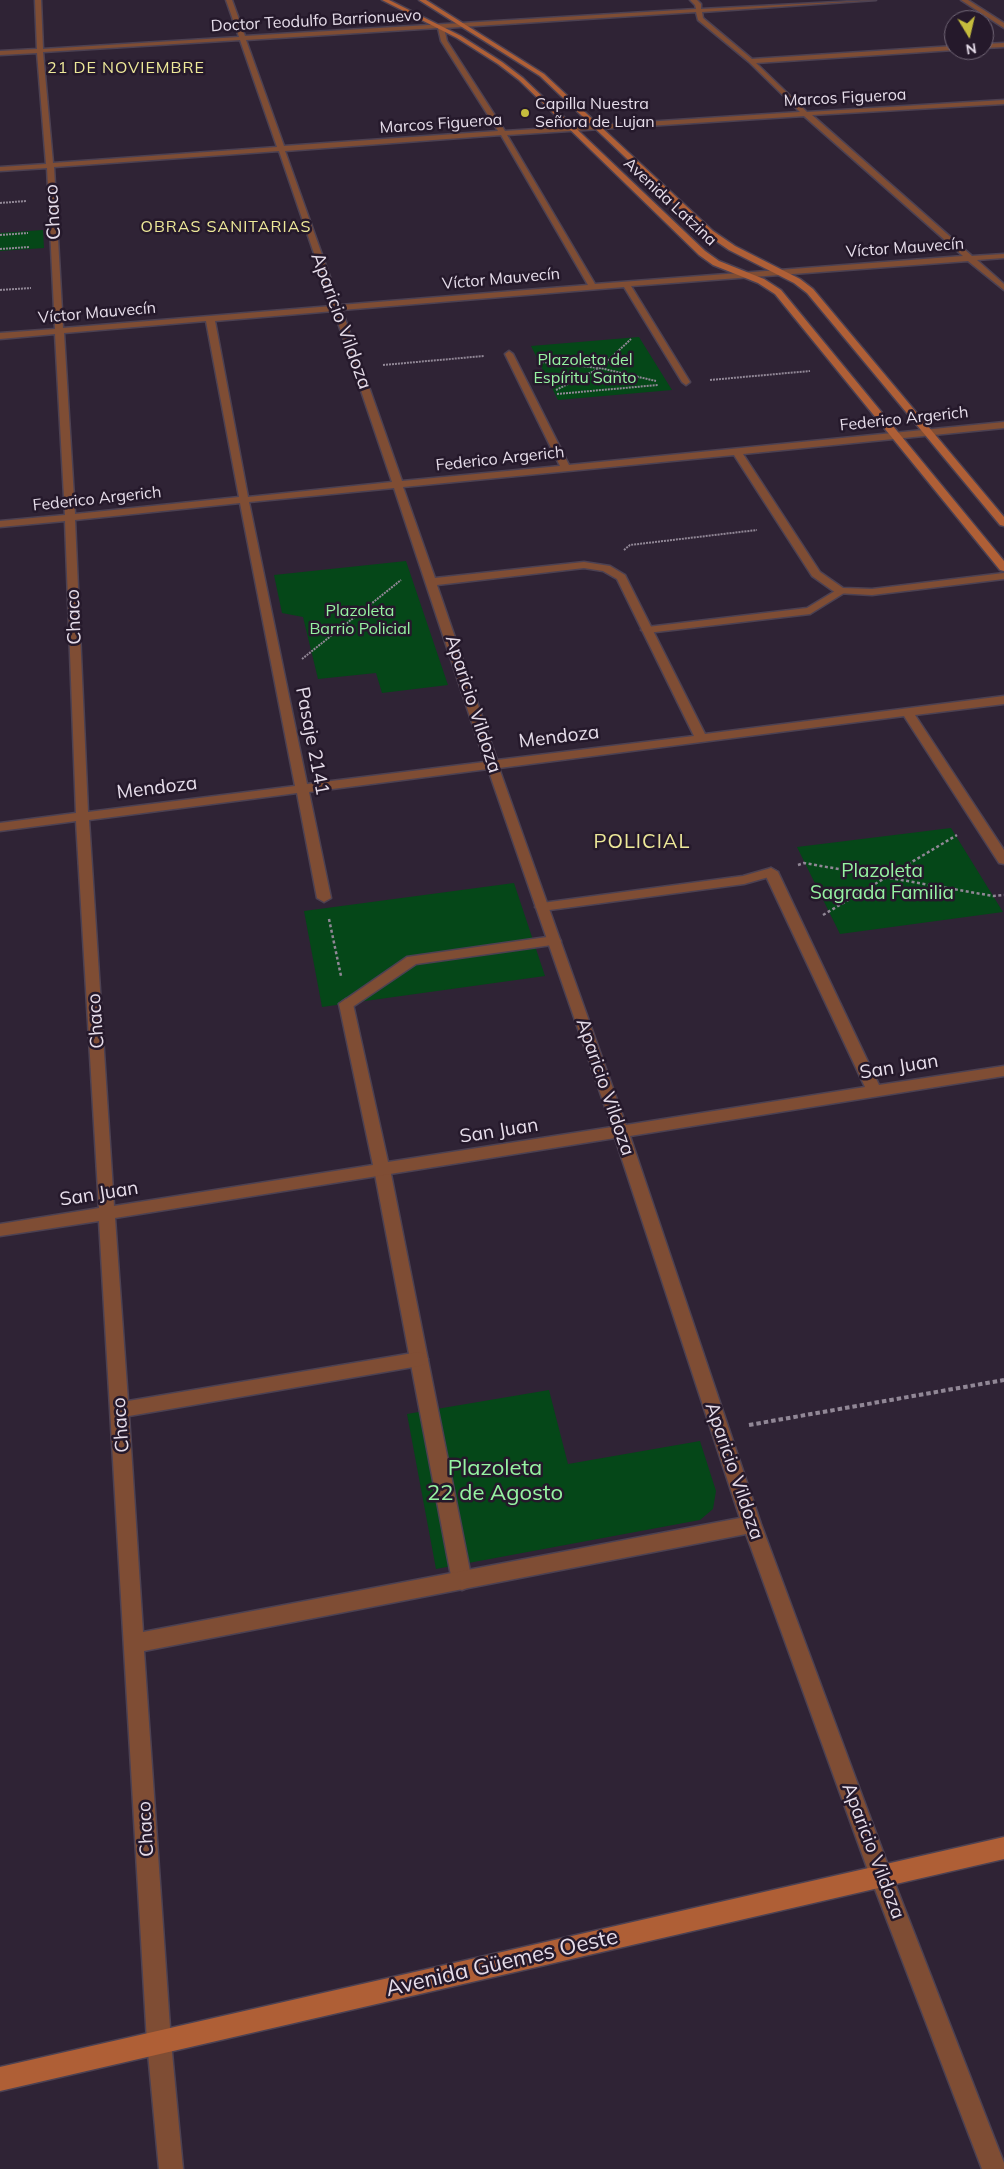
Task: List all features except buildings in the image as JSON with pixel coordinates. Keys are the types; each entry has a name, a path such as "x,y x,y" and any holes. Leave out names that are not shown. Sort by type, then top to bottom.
{"street":[{"name":"Chaco","path":"38,0 40,51 50,166 70,517 82,816 109,1213 159,2042 170,2169"},
{"name":"Aparicio Vildoza","path":"229,0 280,150 358,367 492,764 621,1132 719,1430 752,1524 881,1876 994,2169"},
{"name":"Avenida Latzina","path":"385,0 441,28 507,68 702,253 716,263 761,281 778,292 1004,568"},
{"name":"Avenida Latzina","path":"422,0 542,75 710,233 732,248 797,280 810,291 1004,523"},
{"path":"693,0 698,4 700,19 751,62 806,114 967,258 1004,288"},
{"name":"Doctor Teodulfo Barrionuevo","path":"0,53 441,28 462,25 873,0"},
{"path":"964,0 1004,26"},
{"path":"441,28 444,41 503,133 593,287"},
{"path":"751,62 944,49"},
{"name":"Marcos Figueroa","path":"0,169 597,126 1004,102"},
{"name":"Víctor Mauvecín","path":"0,336 742,274 1004,256"},
{"path":"626,284 686,382"},
{"name":"Pasaje 2141","path":"210,319 244,500 324,898"},
{"path":"509,354 566,468"},
{"name":"Federico Argerich","path":"0,524 1004,425"},
{"path":"736,451 816,574 840,591 872,592 1004,576"},
{"path":"432,582 584,565 606,568 621,577 701,738"},
{"path":"648,630 810,611 840,591"},
{"name":"Mendoza","path":"0,827 1004,700"},
{"path":"907,712 1004,860"},
{"path":"542,907 744,880 771,872 874,1091"},
{"path":"462,1581 382,1169 346,1004 412,960 554,941"},
{"name":"San Juan","path":"0,1230 1004,1071"},
{"path":"120,1410 419,1359"},
{"path":"135,1643 752,1524"},
{"name":"Avenida Güemes Oeste","path":"0,2079 1004,1848"}],"path":[{"path":"0,290 56,286"},
{"path":"358,367 509,354 534,361 600,368 666,384 548,394 600,368 631,340 659,337"},
{"path":"686,382 841,368"},
{"path":"606,568 630,545 785,527"},
{"path":"279,677 425,561"},
{"path":"798,929 979,822"},
{"path":"771,872 804,863 994,896 1004,894"},
{"path":"324,898 346,1004"},
{"path":"719,1430 1004,1380"}],"green space":[{"path":"43,230 44,248 0,251 0,233"},
{"name":"Plazoleta del Espíritu Santo","path":"639,337 672,390 558,400 531,346"},
{"name":"Plazoleta Barrio Policial","path":"406,561 448,685 382,693 376,673 318,679 303,617 282,613 274,575"},
{"name":"Plazoleta Sagrada Familia","path":"951,828 1003,912 840,934 797,847"},
{"path":"514,883 545,976 322,1007 304,911"},
{"name":"Plazoleta 22 de Agosto","path":"549,1390 568,1464 700,1441 716,1491 713,1509 700,1520 436,1569 407,1414"}],"place":[{"name":"Capilla Nuestra Señora de Lujan","path":"525,113"}],"district":[{"name":"21 DE NOVIEMBRE","path":"126,68"},
{"name":"OBRAS SANITARIAS","path":"226,227"},
{"name":"POLICIAL","path":"642,842"}]}
